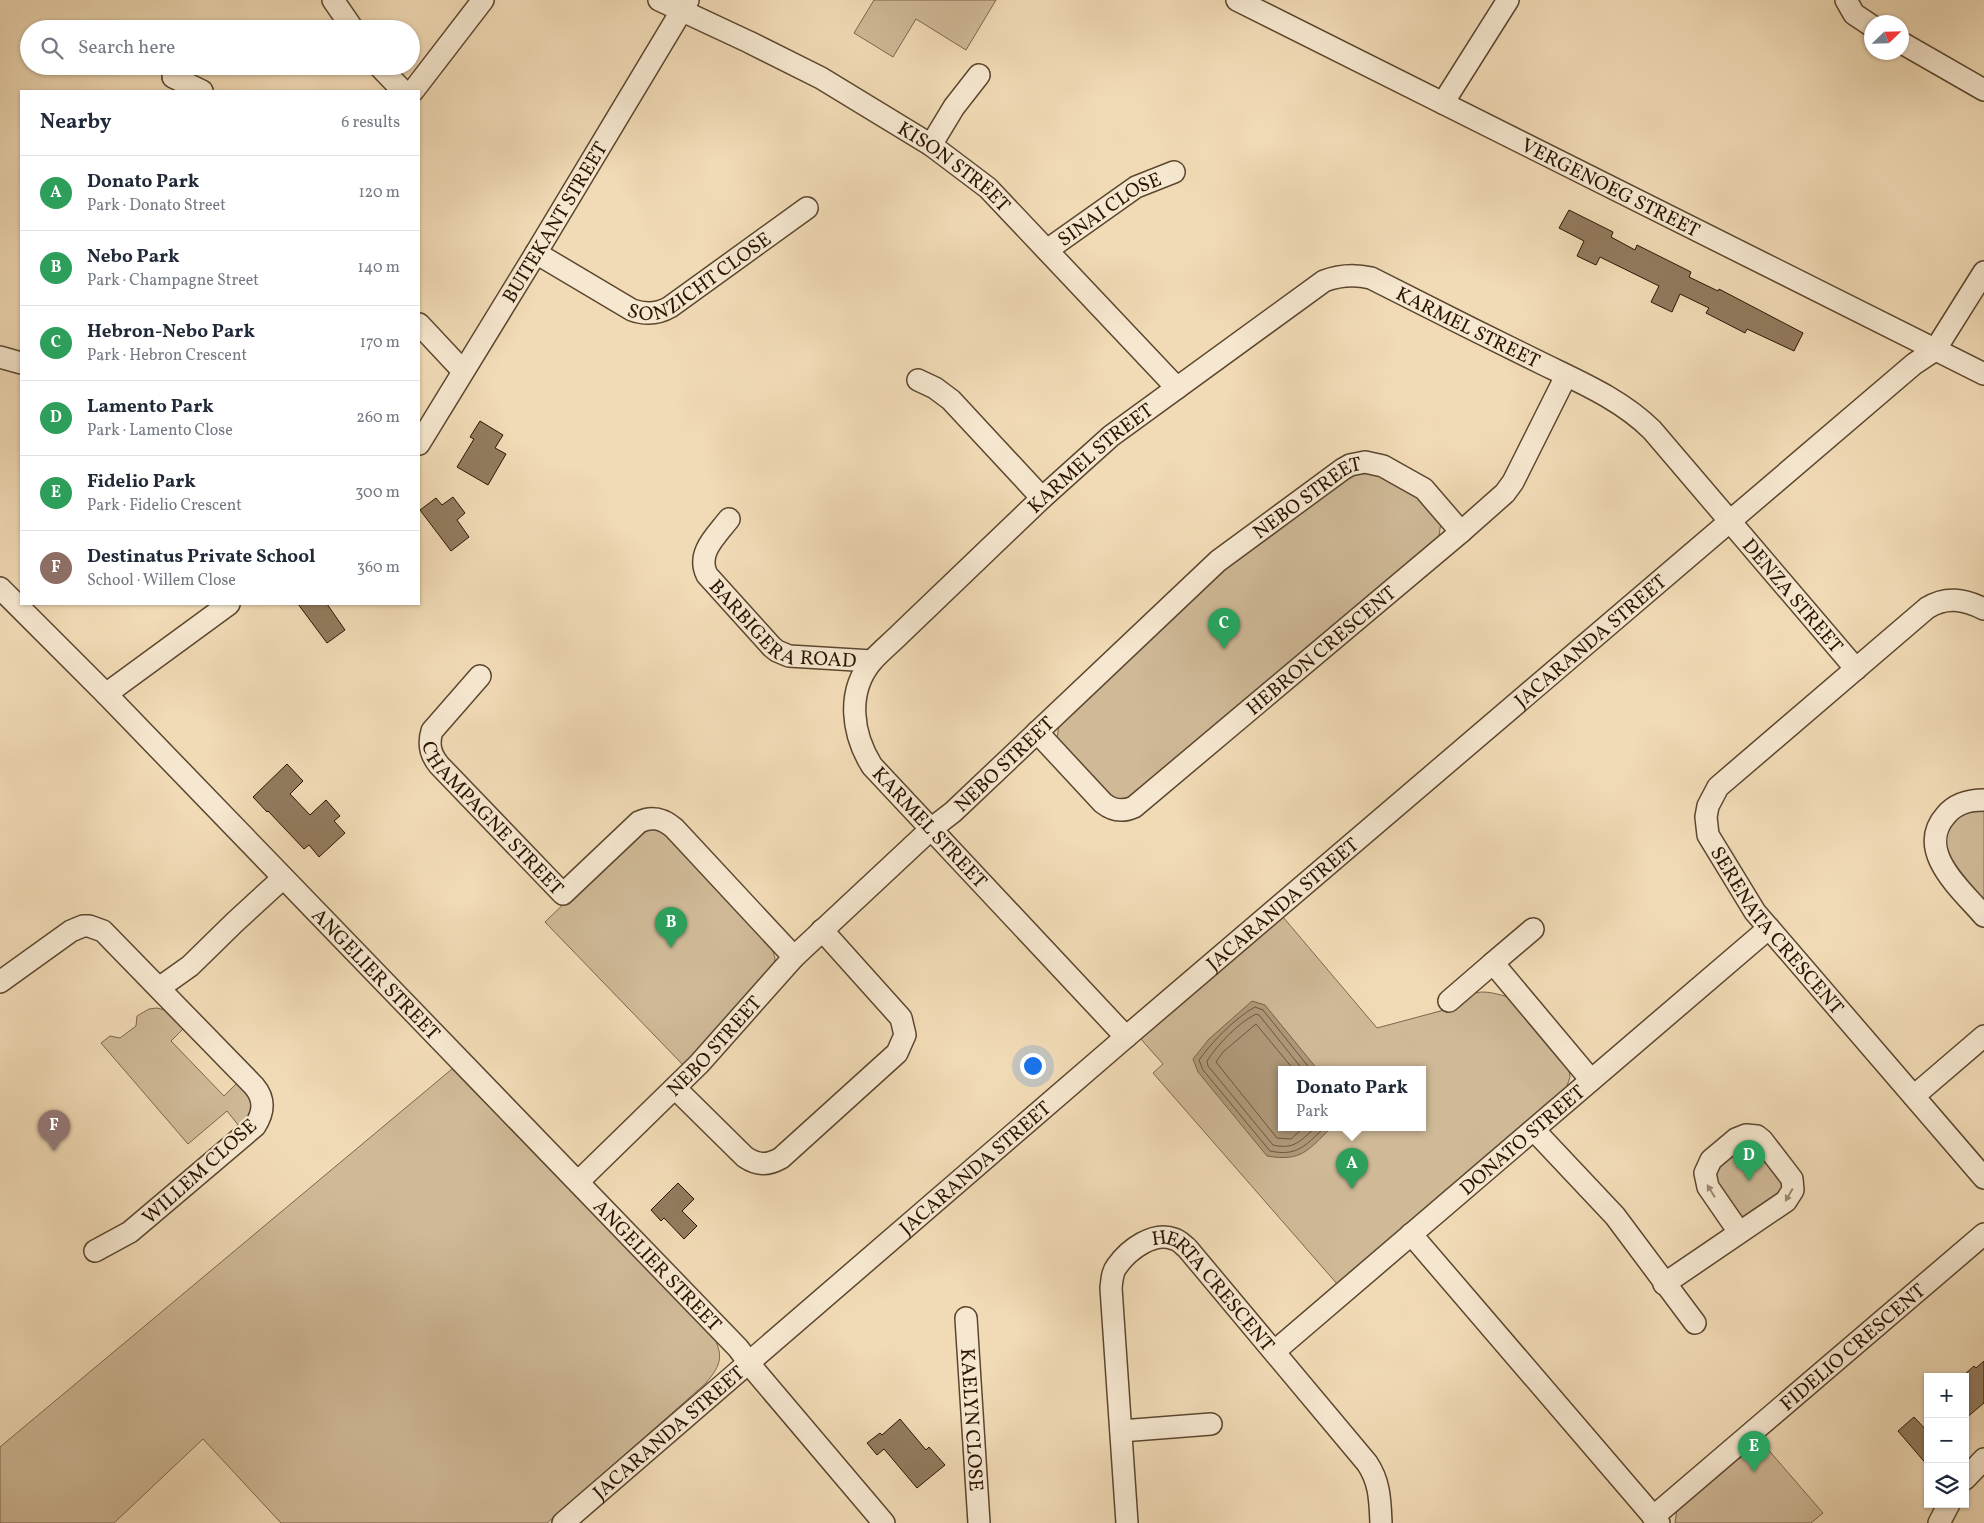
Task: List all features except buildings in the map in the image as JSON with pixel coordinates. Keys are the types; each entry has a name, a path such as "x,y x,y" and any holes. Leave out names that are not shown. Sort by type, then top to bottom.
{"street":[{"path":"333,0 346,20"},
{"path":"414,90 483,0"},
{"name":"KISON STREET","path":"659,0 685,5 749,42 821,78 931,145 988,188 1177,388"},
{"name":"VERGENOEG STREET","path":"1237,0 1984,374"},
{"path":"1443,103 1508,0"},
{"path":"1846,0 1854,14 1864,21"},
{"name":"BUITEKANT STREET","path":"420,442 685,5"},
{"path":"1909,47 1984,90"},
{"path":"388,75 403,90"},
{"path":"931,145 954,107 979,75"},
{"path":"173,77 200,90"},
{"name":"SINAI CLOSE","path":"1047,250 1136,187 1174,172"},
{"name":"SONZICHT CLOSE","path":"536,253 632,310 640,313 656,313 670,307 807,208"},
{"name":"JACARANDA STREET","path":"563,1523 1126,1037 1914,364 1935,350 1984,272"},
{"name":"KARMEL STREET","path":"1126,1037 872,766 859,742 854,715 855,701 864,673 872,662 1042,498 1111,436 1316,286 1333,278 1352,275 1371,278 1617,402 1644,422 1730,522"},
{"path":"420,325 463,371"},
{"path":"0,357 20,363"},
{"name":"HEBRON CRESCENT","path":"1037,732 1103,803 1115,810 1128,810 1134,807 1461,532 1509,488 1566,376"},
{"path":"918,380 935,388 951,400 1042,498"},
{"name":"NEBO STREET","path":"579,1181 675,1088 794,957 932,829 953,812 1218,561 1350,465 1365,462 1383,466 1424,489 1461,532"},
{"name":"BARBIGERA ROAD","path":"728,519 704,553 703,568 707,575 777,651 789,656 872,662"},
{"name":"DENZA STREET","path":"1730,522 1856,669"},
{"name":"ANGELIER STREET","path":"0,588 106,694 579,1181 738,1348 884,1523"},
{"name":"SERENATA CRESCENT","path":"1984,609 1970,602 1959,600 1949,600 1933,604 1718,787 1708,806 1706,826 1712,843 1755,912 1984,1178"},
{"path":"106,694 228,605"},
{"name":"CHAMPAGNE STREET","path":"480,676 432,731 430,738 431,752 439,765 563,894 639,822 653,818 661,819 674,828 794,957"},
{"path":"1984,800 1968,801 1953,808 1941,820 1935,839 1935,848 1942,867 1984,916"},
{"path":"160,988 190,966 283,878"},
{"name":"WILLEM CLOSE","path":"0,982 71,931 83,926 103,930 254,1086 262,1101 261,1114 250,1131 130,1232 95,1251"},
{"name":"DONATO STREET","path":"1275,1351 1769,928"},
{"path":"1449,1002 1533,929"},
{"path":"675,1088 745,1157 758,1164 766,1164 781,1158 897,1052 905,1035 901,1018 822,930"},
{"path":"1494,963 1591,1080"},
{"path":"1914,1096 1984,1036"},
{"path":"1534,1130 1615,1216 1695,1324"},
{"path":"1664,1284 1786,1201 1793,1190 1790,1174 1762,1140 1751,1135 1736,1139 1711,1160 1705,1172 1708,1188 1739,1232"},
{"name":"FIDELIO CRESCENT","path":"1411,1234 1656,1520 1984,1234"},
{"name":"HERTA CRESCENT","path":"1126,1523 1111,1288 1112,1275 1118,1265 1148,1240 1158,1236 1165,1236 1176,1239 1187,1248 1275,1351 1373,1472 1380,1492 1381,1523"},
{"name":"KAELYN CLOSE","path":"966,1318 979,1523"},
{"path":"1121,1430 1211,1424"},
{"path":"1969,1475 1984,1458"},
{"path":"1939,1523 1946,1508"}],"shaded area":[{"path":"874,0 996,0 966,50 916,19 893,57 854,33"},
{"path":"1372,471 1416,492 1441,522 1436,542 1131,800 1111,799 1057,739 1059,724 1212,577 1347,475"},
{"path":"1970,809 1984,809 1984,903 1949,862 1943,841 1954,819"},
{"path":"659,827 771,945 775,958 774,965 684,1066 545,922 640,830"},
{"path":"1283,917 1377,1028 1444,1010 1447,1013 1462,1000 1474,993 1488,992 1497,994 1508,997 1569,1070 1570,1077 1566,1089 1338,1285 1153,1073 1163,1064 1140,1038"},
{"path":"157,1008 169,1011 184,1028 171,1041 224,1096 237,1083 250,1094 254,1109 242,1126 239,1126 227,1111 188,1144 101,1043 110,1036 120,1038 136,1026 137,1016 149,1009"},
{"path":"452,1069 715,1339 720,1357 719,1362 706,1383 547,1523 281,1523 203,1439 114,1523 0,1523 0,1447"},
{"path":"1751,1141 1788,1187 1745,1219 1740,1218 1713,1185 1711,1169"},
{"path":"1759,1439 1823,1513 1811,1523 1675,1523 1677,1509"}],"water":[{"path":"1252,1001 1265,1005 1315,1066 1278,1066 1278,1131 1328,1131 1304,1153 1297,1156 1267,1156 1198,1072 1193,1059 1209,1039"}],"place":[{"name":"Hebron-Nebo Park","path":"1224,649"},
{"name":"Nebo Park","path":"671,948"},
{"name":"Destinatus Private School","path":"54,1151"},
{"name":"Lamento Park","path":"1749,1181"},
{"name":"Donato Park","path":"1352,1189"},
{"name":"Fidelio Park","path":"1754,1472"}]}
